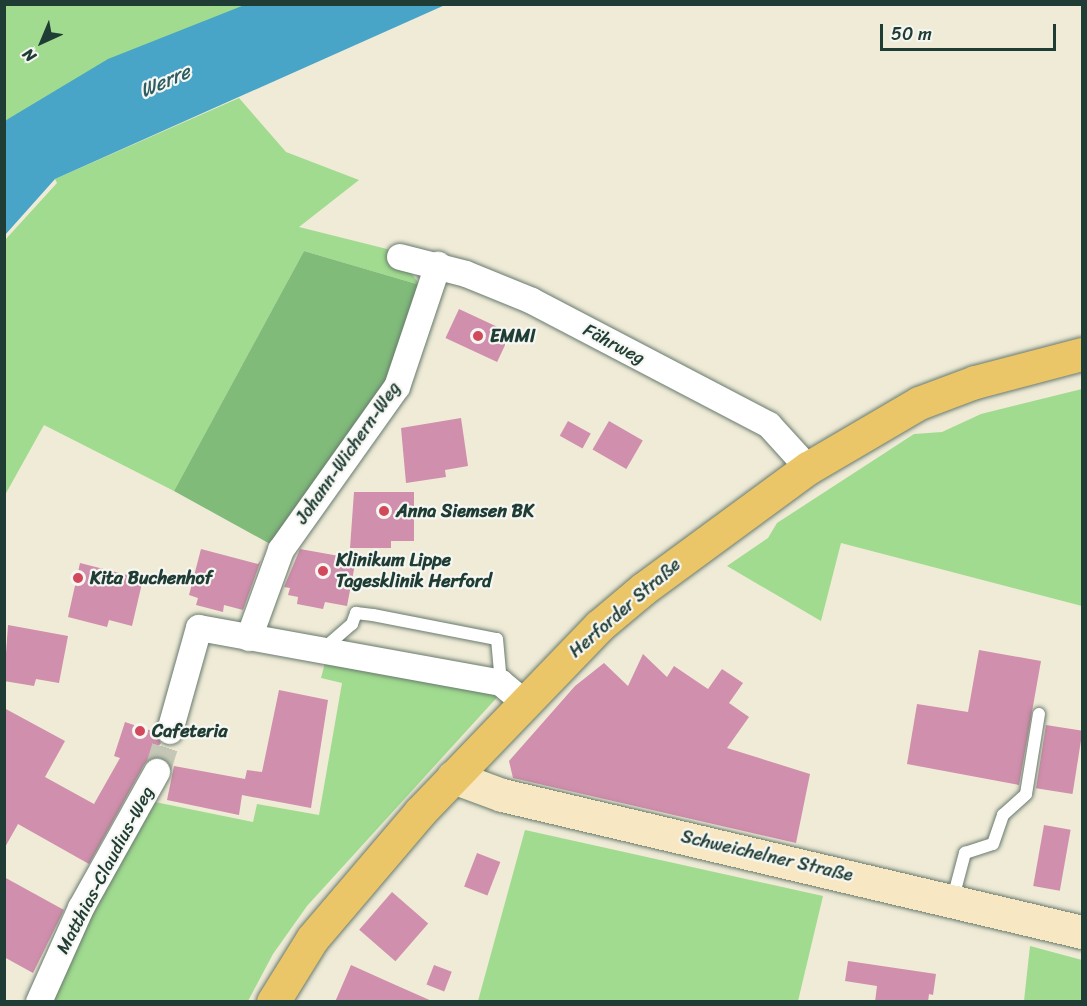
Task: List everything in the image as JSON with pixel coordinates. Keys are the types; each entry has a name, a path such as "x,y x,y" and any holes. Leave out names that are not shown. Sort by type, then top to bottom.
{"main road":[{"name":"Herforder Straße","path":"273,1002 312,939 348,893 453,777 512,693 643,590 808,468 919,404 1008,372 1083,354"}],"street":[{"name":"Fährweg","path":"400,257 438,265 532,301 769,425 808,468"},
{"name":"Johann-Wichern-Weg","path":"249,638 281,550 397,387 438,265"},
{"path":"170,731 199,628 321,651 512,693"},
{"name":"Matthias-Claudius-Weg","path":"39,1002 81,908 157,772"},
{"name":"Schweichelner Straße","path":"453,777 502,795 953,898 1083,932"}],"lane":[{"path":"321,651 352,624 356,612 497,639 512,693"},
{"path":"953,898 965,853 993,844 1003,815 1026,794 1039,714"}],"green space":[{"path":"5,5 247,5 5,122"},
{"path":"239,98 286,152 359,180 299,227 395,251 420,285 304,251 174,491 44,425 5,495 5,240 57,183 55,179"},
{"path":"304,251 420,285 387,382 272,545 174,491"},
{"path":"1082,389 1082,606 841,543 821,621 727,566 768,538 777,523 914,434 942,432 981,414"},
{"path":"326,659 501,693 307,906 273,954 248,1001 50,1002 86,922 150,801 253,822 257,804 319,815 342,683 321,678"},
{"path":"525,830 823,896 798,1001 478,1001"},
{"path":"1030,946 1082,960 1082,1001 1024,1001"}],"water":[{"name":"Werre","path":"247,4 445,5 55,179 5,235 4,122 108,59"}],"building":[{"name":"EMMI","path":"459,309 511,333 497,362 445,338"},
{"path":"461,418 468,466 445,470 446,477 406,483 401,428"},
{"path":"568,421 591,434 582,448 560,436"},
{"path":"609,421 643,440 626,469 592,450"},
{"name":"Anna Siemsen BK","path":"354,492 414,492 414,541 391,541 391,548 350,548"},
{"path":"201,549 258,564 261,560 243,610 224,605 223,612 196,605 198,598 189,595"},
{"name":"Klinikum Lippe Tagesklinik Herford","path":"300,549 356,559 347,606 325,602 323,609 297,604 298,597 288,595 290,588 284,587"},
{"path":"80,563 143,579 132,626 109,620 107,627 68,617"},
{"path":"8,625 68,636 59,683 36,679 34,686 4,681"},
{"path":"979,650 1041,661 1019,785 907,764 917,704 968,712"},
{"path":"643,654 667,677 674,666 708,689 722,669 743,683 729,703 749,717 727,748 810,774 796,843 513,778 509,761 575,686 604,663 628,686"},
{"path":"279,690 328,700 311,808 242,795 239,815 167,800 174,766 245,779 247,770 262,772"},
{"path":"4,708 65,741 45,777 94,804 120,758 114,756 125,722 155,732 161,743 144,765 89,864 18,824 4,849"},
{"path":"1046,725 1082,731 1073,794 1036,788"},
{"path":"1044,825 1071,830 1060,891 1033,886"},
{"path":"477,853 500,862 487,896 464,887"},
{"path":"4,877 64,910 33,973 4,957"},
{"path":"392,892 428,923 395,961 359,930"},
{"path":"848,961 936,974 933,995 929,994 928,1002 875,1002 877,986 845,981"},
{"path":"351,965 391,983 434,1002 335,1002"},
{"path":"434,965 452,972 444,991 426,985"}],"tunnel":[{"path":"157,772 170,731"}],"place":[{"name":"EMMI","path":"478,336"},
{"name":"Anna Siemsen BK","path":"384,511"},
{"name":"Klinikum Lippe Tagesklinik Herford","path":"323,571"},
{"name":"Kita Buchenhof","path":"78,578"},
{"name":"Cafeteria","path":"140,731"}]}
